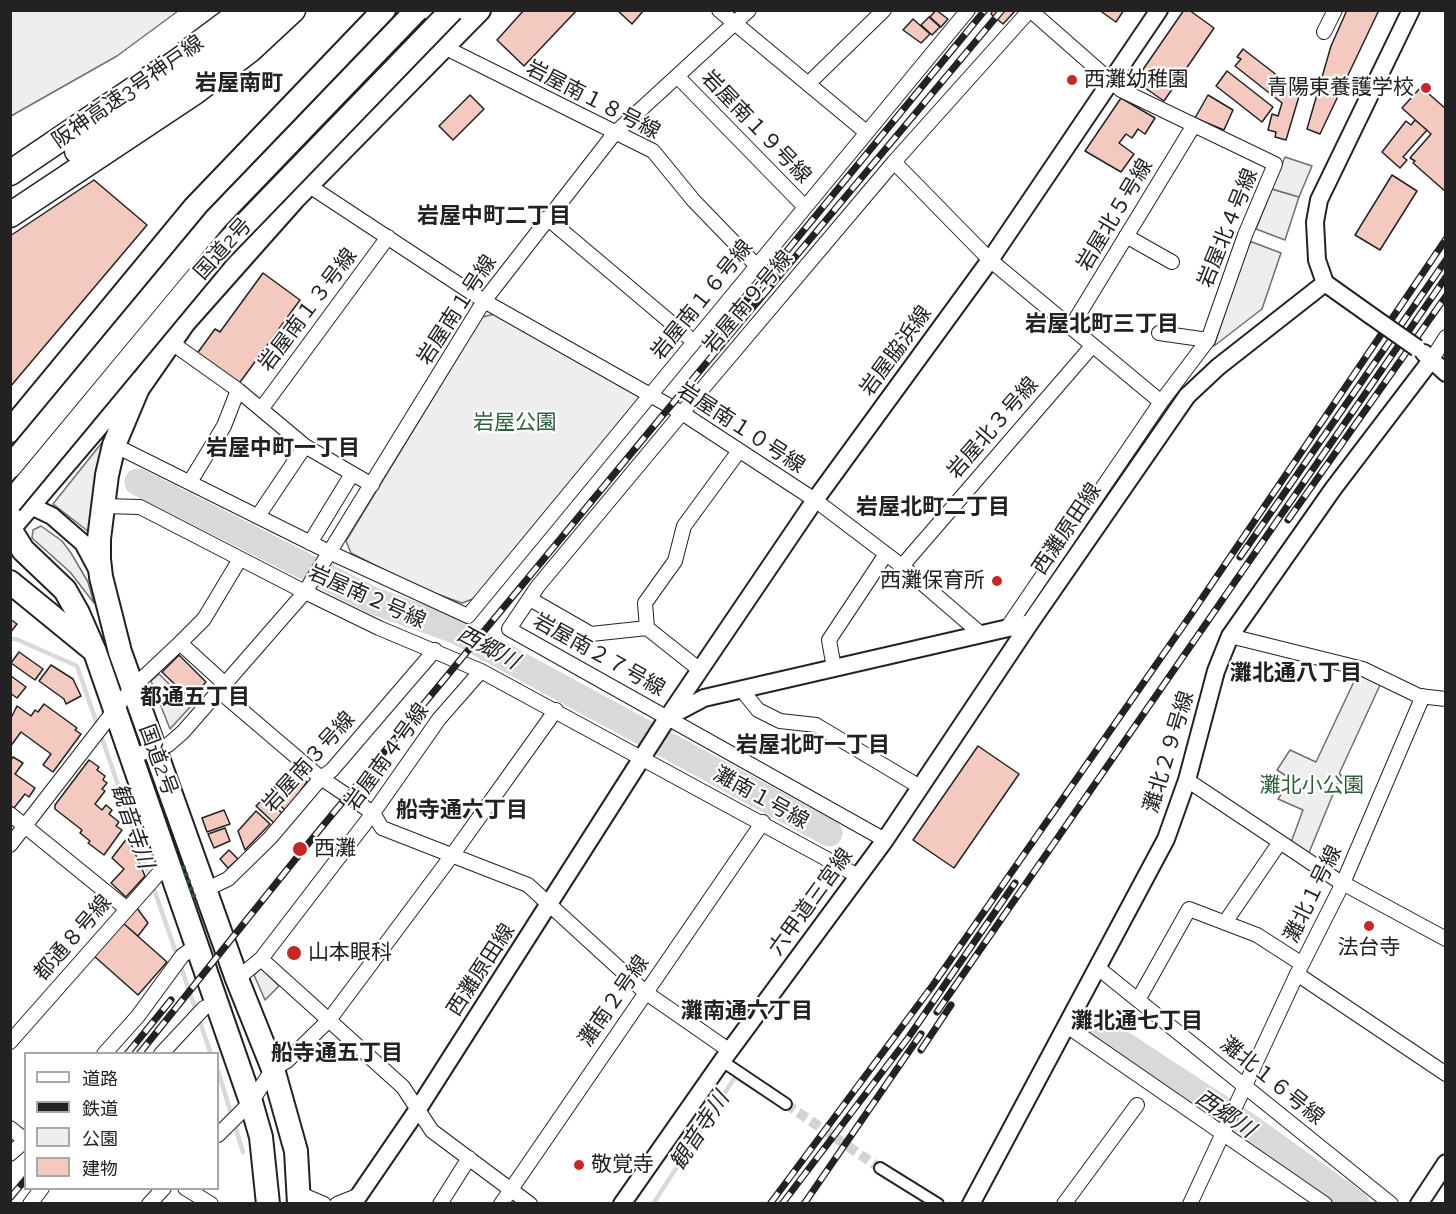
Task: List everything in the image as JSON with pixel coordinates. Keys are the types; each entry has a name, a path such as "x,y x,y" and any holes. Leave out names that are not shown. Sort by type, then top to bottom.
{"highway":[{"path":"12,161 191,35 222,10"},
{"name":"阪神高速3号神戸線","path":"12,161 174,62 244,10"},
{"name":"阪神高速3号神戸線","path":"10,195 199,66 272,10"},
{"path":"10,215 195,92 250,50 293,10"},
{"path":"10,431 195,207 384,10"},
{"name":"国道2号","path":"10,467 216,219 417,10"},
{"name":"国道2号","path":"299,1199 296,1151 273,1069 205,890 144,746 107,724 95,651 78,613 64,590 23,550 10,528 20,504 219,251 452,10"},
{"name":"国道2号","path":"20,504 301,191 479,10"},
{"path":"248,153 301,191"},
{"name":"国道2号","path":"184,322 172,343 138,388 114,445 107,475 99,539 101,577 144,746 163,868 190,950 251,1101 262,1147 268,1203"},
{"path":"10,582 95,651"}],"street":[{"path":"719,10 866,132"},
{"name":"岩屋南１号線","path":"305,592 484,301 614,134 749,10"},
{"path":"808,84 884,10"},
{"name":"岩屋南１６号線","path":"331,553 468,616 652,396 968,10"},
{"name":"岩屋北４号線","path":"1006,628 1161,402 1209,340 1245,235 1275,165 1121,90 1030,10"},
{"name":"岩屋南９号線","path":"509,629 530,599 682,413 894,162 1030,10"},
{"name":"岩屋脇浜線","path":"642,757 814,500 990,260 1159,10"},
{"path":"1411,10 1319,200 1315,222 1317,260 1325,283 1429,354 1446,373"},
{"path":"1324,32 1331,13"},
{"name":"岩屋南１８号線","path":"442,46 614,134 653,151 694,201 757,266"},
{"name":"岩屋南１９号線","path":"677,76 805,207"},
{"name":"岩屋北５号線","path":"1071,327 1194,124"},
{"path":"894,162 990,260 1161,402"},
{"name":"岩屋南１０号線","path":"301,191 388,237 484,301 682,413 814,500 903,566 981,634"},
{"path":"547,219 694,342"},
{"path":"1126,236 1172,262"},
{"name":"岩屋南１３号線","path":"262,408 388,237"},
{"name":"西灘原田線","path":"1029,623 1187,396 1218,367 1325,283"},
{"path":"1159,333 1209,340"},
{"name":"灘北２９号線","path":"971,1203 1166,839 1187,780 1216,671 1230,636 1429,354 1446,337"},
{"path":"172,343 262,408 305,446 372,485"},
{"name":"岩屋北３号線","path":"903,566 1093,345"},
{"path":"190,482 224,426 238,390"},
{"path":"114,445 331,553"},
{"path":"258,516 305,446"},
{"path":"647,628 645,603 675,561 684,526 739,451"},
{"path":"310,543 352,474"},
{"path":"20,504 52,516 83,543 101,577"},
{"name":"岩屋南２号線","path":"104,506 140,507 379,628 481,671 642,757"},
{"path":"834,668 829,640 886,554"},
{"path":"10,845 107,724 131,689 204,620 240,559"},
{"path":"144,746 168,745 183,732 305,592"},
{"path":"530,599 591,634 647,628 700,670"},
{"path":"668,717 704,698 1029,623"},
{"name":"六甲道三宮線","path":"622,1203 726,1056 885,840 1029,623"},
{"name":"岩屋南２７号線","path":"509,629 885,840"},
{"path":"1230,636 1363,669 1434,697 1446,688"},
{"path":"180,643 222,687 321,778 373,813 382,828 528,885 645,992 786,1104"},
{"name":"岩屋南３号線","path":"205,890 228,879 253,854 321,778 332,770 435,650"},
{"name":"岩屋南４号線","path":"237,979 261,959 373,813 439,719 481,671"},
{"path":"741,689 758,710 780,721 816,725 920,787"},
{"name":"灘北１号線","path":"1223,1132 1299,969 1434,697"},
{"path":"219,1134 251,1101 273,1069 287,1061 328,1020 453,854 556,710"},
{"name":"西灘原田線","path":"355,1200 418,1109 642,757"},
{"name":"灘南１号線","path":"642,757 858,876"},
{"path":"1187,780 1343,883 1446,939"},
{"path":"10,814 127,909"},
{"name":"灘南２号線","path":"501,1203 763,822"},
{"path":"1226,921 1280,842"},
{"name":"都通８号線","path":"10,1042 163,868"},
{"path":"1138,1000 1190,909 1226,921 1257,935 1299,969 1446,1074"},
{"path":"105,1052 138,1016 172,968 190,950"},
{"path":"261,959 403,1087 432,1131 530,1203"},
{"name":"灘北１６号線","path":"1098,968 1391,1203"},
{"path":"162,1052 211,1005"},
{"path":"1067,1026 1324,1203"},
{"path":"1064,1203 1137,1105"},
{"path":"10,1128 24,1139"},
{"path":"1190,1203 1223,1132"},
{"path":"10,1154 24,1141"},
{"path":"440,1203 469,1158"},
{"path":"1426,1201 1446,1163"},
{"path":"880,1168 938,1203"},
{"path":"30,1203 40,1190"},
{"path":"148,1203 162,1190"},
{"path":"188,1190 211,1203"},
{"path":"299,1199 324,1203"},
{"path":"338,1203 355,1200"}],"green space":[{"path":"11,10 178,11 117,56 11,116"},
{"path":"1272,189 1299,197 1285,240 1256,229"},
{"name":"岩屋公園","path":"495,314 644,398 478,597 462,603 420,588 351,553 346,541 482,317"},
{"path":"104,440 89,532 53,504"},
{"path":"41,526 62,541 71,553 88,582 94,603 70,572 32,538 33,530"},
{"name":"灘北小公園","path":"1358,673 1381,683 1339,774 1341,775 1308,855 1290,845 1303,810 1278,799 1291,779 1277,770 1290,750 1316,762"}],"shaded area":[{"path":"1285,157 1312,166 1299,197 1272,189"},
{"path":"1252,242 1281,253 1262,309 1214,346 1248,244"},
{"path":"159,674 191,706 170,729 151,681"},
{"path":"261,968 279,986 265,1000 254,975"}],"building":[{"path":"524,10 577,10 524,66 497,40"},
{"path":"617,10 644,10 632,24"},
{"path":"936,10 948,19 941,27 930,17"},
{"path":"993,10 1016,10 1003,24 991,14"},
{"path":"1099,10 1124,10 1116,22"},
{"path":"1184,10 1189,10 1214,28 1164,101 1135,81"},
{"path":"1347,10 1379,10 1320,134 1307,129 1331,46"},
{"path":"929,17 940,27 932,35 921,25"},
{"path":"913,19 930,34 921,43 903,30"},
{"path":"1243,49 1300,93 1286,140 1275,137 1276,132 1268,130 1272,114 1278,116 1282,103 1235,66 1241,59 1237,57"},
{"path":"1227,71 1273,107 1262,122 1216,86"},
{"path":"1421,87 1446,109 1446,192 1410,158 1431,134 1402,108"},
{"path":"470,95 484,109 453,140 439,126"},
{"path":"1208,95 1233,110 1224,130 1195,118"},
{"path":"1121,98 1155,118 1145,134 1138,129 1132,138 1126,134 1119,143 1134,154 1121,172 1085,151"},
{"path":"1415,120 1427,130 1403,157 1407,160 1400,168 1382,152 1406,121 1411,125"},
{"path":"1392,175 1417,191 1380,250 1355,235"},
{"path":"94,180 147,225 10,387 10,236"},
{"path":"263,273 300,300 238,385 196,355 215,329 220,332"},
{"path":"10,619 17,624 10,633"},
{"path":"19,652 43,669 35,680 11,663"},
{"path":"179,655 206,682 190,699 162,672"},
{"path":"51,665 73,679 81,696 66,704 64,699 39,681"},
{"path":"11,676 26,687 17,698 10,693"},
{"path":"44,704 77,728 75,730 81,734 53,772 43,765 51,754 21,732 10,747 10,720 17,706 31,716 35,710 38,712"},
{"path":"978,746 1019,774 954,868 913,840"},
{"path":"13,757 23,763 15,774 35,788 29,797 25,794 14,808 10,805 10,761"},
{"path":"89,760 99,767 97,770 105,776 103,780 107,783 102,789 105,791 95,804 102,810 106,805 112,810 109,814 119,822 116,826 122,830 104,855 88,843 90,841 80,833 82,830 55,809 55,805"},
{"path":"291,768 307,782 286,811 270,796 276,789 274,787"},
{"path":"265,797 283,814 274,823 256,806"},
{"path":"224,810 230,824 207,832 202,818"},
{"path":"256,811 270,824 245,850 238,831"},
{"path":"225,828 230,841 214,848 208,834"},
{"path":"128,837 145,876 126,897 111,883 124,869 112,858"},
{"path":"229,850 238,859 228,868 220,859"},
{"path":"137,908 148,923 138,936 123,923"},
{"path":"123,923 167,962 138,995 94,956"}],"waterway":[{"name":"西郷川","path":"138,482 374,601 455,630 829,833"},
{"name":"観音寺川","path":"10,639 16,639 77,666 210,1052"},
{"name":"西郷川","path":"1093,1025 1246,1125 1356,1204"},
{"name":"観音寺川","path":"219,1074 243,1152"},
{"name":"観音寺川","path":"653,1204 735,1077 759,1092"}],"tunnel":[{"path":"786,1104 880,1168"}],"railway":[{"path":"716,337 985,10"},
{"path":"141,1052 302,851 1002,10"},
{"path":"770,1204 933,985 1190,616 1446,239"},
{"path":"1240,557 1446,260"},
{"path":"937,1012 1446,277"},
{"path":"1288,520 1446,296"},
{"path":"782,1204 908,1038 1015,883"},
{"path":"129,1052 171,1000"},
{"path":"921,1050 951,1005"},
{"path":"804,1204 921,1034"},
{"path":"10,1198 24,1181"}],"hedge":[{"path":"183,866 196,902"}],"fence":[{"path":"166,816 183,866"}],"place":[{"name":"西灘幼稚園","path":"1072,80"},
{"name":"青陽東養護学校","path":"1426,88"},
{"name":"西灘保育所","path":"997,581"},
{"name":"西灘","path":"300,849"},
{"name":"法台寺","path":"1369,926"},
{"name":"山本眼科","path":"294,953"},
{"name":"敬覚寺","path":"579,1165"}],"district":[{"name":"岩屋南町","path":"239,83"},
{"name":"岩屋中町二丁目","path":"494,216"},
{"name":"岩屋北町三丁目","path":"1102,324"},
{"name":"岩屋中町一丁目","path":"283,448"},
{"name":"岩屋北町二丁目","path":"933,507"},
{"name":"灘北通八丁目","path":"1296,673"},
{"name":"都通五丁目","path":"195,697"},
{"name":"岩屋北町一丁目","path":"813,745"},
{"name":"船寺通六丁目","path":"462,810"},
{"name":"灘南通六丁目","path":"747,1011"},
{"name":"灘北通七丁目","path":"1137,1021"},
{"name":"船寺通五丁目","path":"337,1053"}]}
